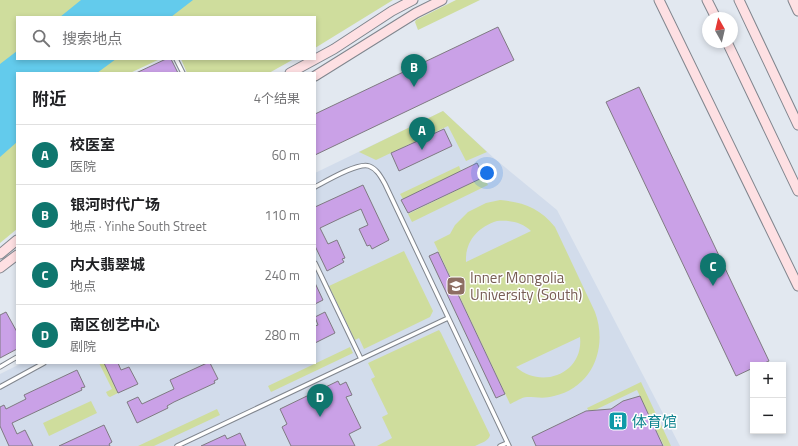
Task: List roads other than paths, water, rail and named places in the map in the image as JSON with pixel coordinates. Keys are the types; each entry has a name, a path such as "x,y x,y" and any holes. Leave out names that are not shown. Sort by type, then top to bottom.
{"main road":[{"path":"316,59 334,49 392,11 413,0"},
{"path":"316,75 416,13 442,0"},
{"path":"659,0 798,286"},
{"path":"707,0 713,12"},
{"path":"739,0 798,125"},
{"path":"793,0 798,11"},
{"path":"730,48 798,190"},
{"path":"292,72 314,60"},
{"path":"0,254 16,241"},
{"path":"0,268 16,256"}],"lane":[{"path":"176,60 182,72"},
{"path":"316,186 355,166 363,164 370,166 377,171 385,184 508,444 500,446"},
{"path":"316,265 361,359"},
{"path":"177,446 448,318"},
{"path":"0,366 16,358"},
{"path":"0,387 42,364"}],"water":[{"path":"81,0 193,0 172,16 61,16"},
{"path":"16,52 16,60 115,60 98,72 16,72 16,143 0,157 0,64"}],"place":[{"name":"银河时代广场","path":"414,87"},
{"name":"校医室","path":"422,150"},
{"name":"Inner Mongolia University (South)","path":"456,286"},
{"name":"内大翡翠城","path":"713,286"},
{"name":"南区创艺中心","path":"320,417"},
{"name":"体育馆","path":"618,421"}]}
